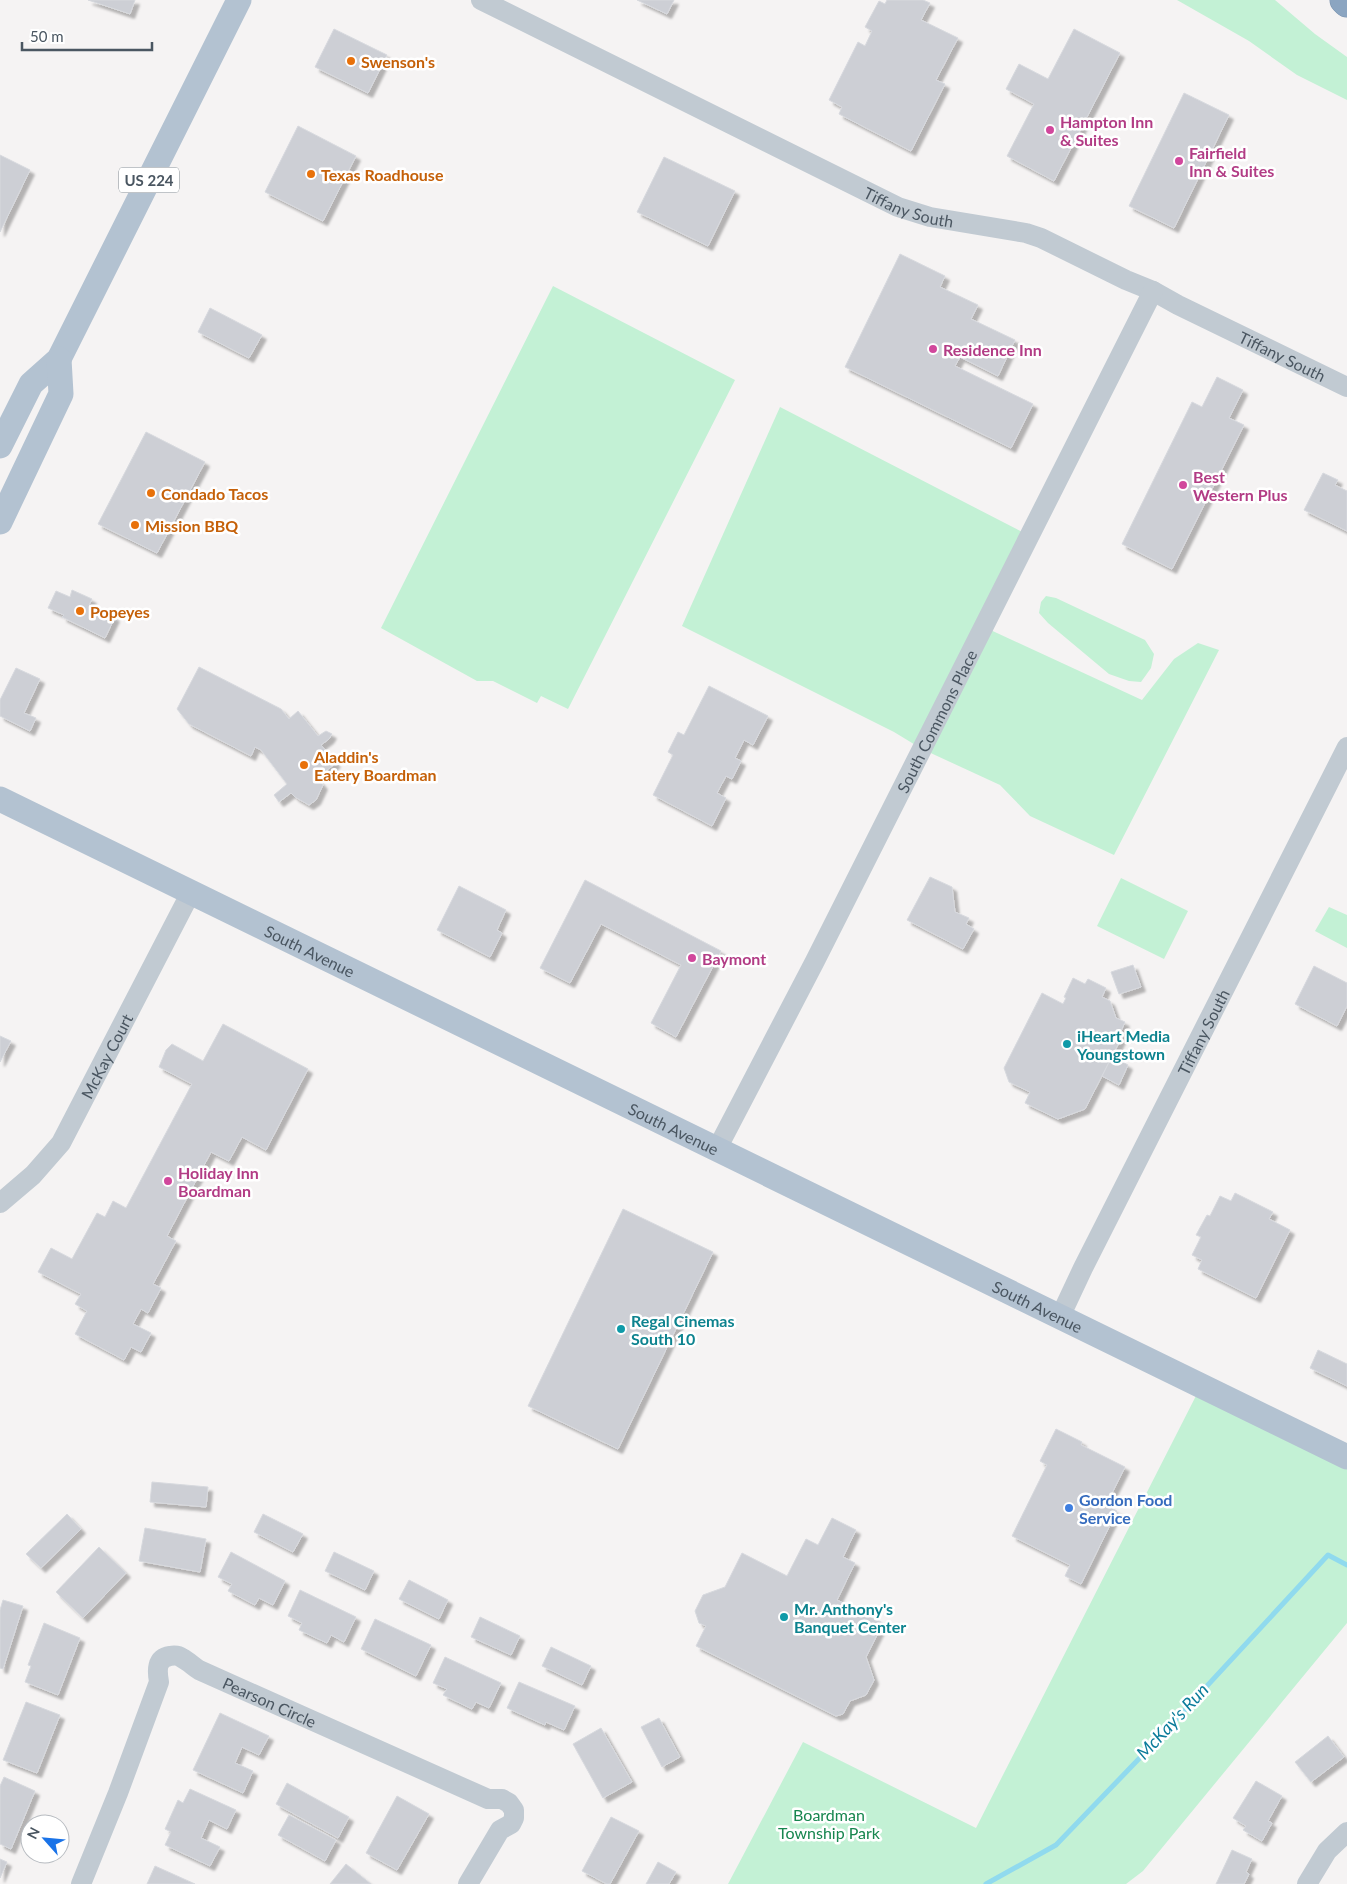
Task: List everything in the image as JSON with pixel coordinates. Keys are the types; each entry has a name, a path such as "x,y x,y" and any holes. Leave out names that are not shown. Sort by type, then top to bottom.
{"highway":[{"path":"1344,0 1347,3"}],"main road":[{"name":"US 224","path":"0,446 31,384 59,360 240,0"},
{"path":"0,522 61,394 59,360"},
{"name":"South Avenue","path":"0,799 1347,1457"}],"street":[{"name":"Tiffany South","path":"481,0 898,207 930,217 1026,233 1041,238 1126,280 1153,290 1178,305 1347,387"},
{"name":"South Commons Place","path":"716,1149 815,961 1153,290"},
{"name":"Tiffany South","path":"1060,1317 1347,747"},
{"name":"McKay Court","path":"0,1202 33,1175 60,1143 191,892"},
{"name":"Pearson Circle","path":"82,1884 159,1682 157,1670 160,1662 166,1656 175,1655 181,1657 198,1670 488,1799 502,1799 509,1803 514,1810 514,1818 511,1824 500,1830 468,1884"},
{"path":"1307,1884 1327,1851 1347,1832"}],"green space":[{"path":"1177,0 1275,0 1315,34 1347,57 1347,100 1297,75 1249,41"},
{"path":"553,286 735,380 568,709 541,696 537,703 493,681 477,681 381,628"},
{"path":"780,407 1030,536 984,627 1142,700 1174,659 1198,643 1219,650 1114,855 1030,816 1000,785 922,749 894,732 682,626"},
{"path":"1046,596 1056,598 1145,640 1154,654 1151,668 1141,682 1129,681 1109,674 1048,623 1039,613 1041,602"},
{"path":"1121,878 1188,911 1164,959 1097,926"},
{"path":"1329,907 1347,915 1347,948 1315,931"},
{"name":"Boardman Township Park","path":"1201,1386 1347,1457 1347,1623 1143,1871 1126,1884 728,1884 803,1742 976,1828"}],"building":[{"path":"88,0 135,0 130,14"},
{"path":"637,0 674,0 667,14"},
{"path":"887,0 923,0 930,3 921,20 958,38 936,80 945,84 911,151 839,114 842,107 829,100 858,42 865,46 872,31 865,27 879,1 885,4"},
{"name":"Swenson's","path":"334,29 387,55 368,93 315,67"},
{"name":"Hampton Inn & Suites","path":"1074,29 1120,53 1054,181 1007,156 1034,104 1006,89 1019,64 1048,79"},
{"name":"Fairfield Inn & Suites","path":"1184,93 1229,115 1174,228 1129,206"},
{"name":"Texas Roadhouse","path":"298,126 356,156 323,221 265,192"},
{"path":"0,155 30,170 0,232"},
{"path":"664,157 735,191 708,246 637,212"},
{"name":"Residence Inn","path":"900,254 945,276 940,287 978,305 971,319 1015,340 998,376 960,357 955,366 1033,404 1011,448 845,367"},
{"path":"210,308 262,335 249,358 198,332"},
{"name":"Best Western Plus","path":"1217,377 1243,390 1229,418 1244,425 1172,569 1122,544 1192,402 1202,407"},
{"path":"146,432 205,462 157,553 98,524"},
{"path":"1323,473 1338,480 1335,485 1347,491 1347,531 1304,510"},
{"name":"Popeyes","path":"72,590 92,599 89,605 115,617 105,638 48,608 56,591 70,597"},
{"path":"199,667 281,709 289,719 298,711 318,736 326,731 332,734 321,745 336,763 317,778 323,785 316,800 309,805 291,793 279,802 274,795 287,784 261,750 255,747 251,756 189,724 177,709"},
{"path":"16,668 40,679 24,713 36,718 30,731 0,716 0,700"},
{"path":"709,686 768,716 753,745 744,740 735,758 741,761 732,779 726,776 717,793 726,798 712,826 653,795 673,755 668,752 678,732 684,735"},
{"path":"930,877 952,887 955,912 969,918 966,924 974,929 963,949 907,920"},
{"name":"Baymont","path":"585,880 721,951 676,1037 651,1023 681,965 601,924 570,983 540,968"},
{"path":"459,886 506,910 497,930 502,933 490,957 437,930"},
{"path":"1133,965 1141,987 1119,994 1111,972"},
{"path":"1314,966 1347,983 1347,1006 1337,1026 1295,1004"},
{"name":"iHeart Media Youngstown","path":"1073,978 1085,984 1088,979 1106,988 1102,997 1110,1001 1116,1018 1125,1022 1121,1031 1124,1033 1085,1109 1058,1119 1025,1103 1030,1092 1009,1082 1004,1068 1042,993 1063,1004 1066,998 1064,997"},
{"name":"Holiday Inn Boardman","path":"223,1024 308,1069 266,1150 242,1137 229,1161 211,1152 167,1236 176,1241 153,1284 161,1288 148,1313 141,1309 133,1324 151,1333 141,1352 131,1347 124,1360 75,1334 87,1311 75,1304 81,1294 38,1272 51,1248 72,1259 97,1213 105,1217 113,1201 126,1208 192,1084 159,1067 166,1050 172,1044 203,1061"},
{"path":"0,1036 11,1041 0,1062"},
{"path":"1112,1056 1128,1065 1119,1085 1102,1076"},
{"path":"1235,1193 1273,1212 1269,1219 1290,1230 1256,1298 1198,1269 1202,1260 1192,1255 1201,1237 1196,1235 1207,1215 1210,1216 1220,1196 1231,1201"},
{"name":"Regal Cinemas South 10","path":"623,1209 713,1252 618,1449 528,1406"},
{"path":"1318,1350 1347,1364 1347,1386 1310,1368"},
{"name":"Gordon Food Service","path":"1056,1429 1082,1442 1081,1445 1125,1467 1106,1505 1117,1511 1081,1584 1065,1576 1070,1565 1012,1536 1047,1465 1040,1461"},
{"path":"152,1482 208,1487 206,1507 150,1502"},
{"path":"67,1514 81,1529 41,1568 26,1554"},
{"path":"263,1514 303,1534 293,1552 254,1532"},
{"name":"Mr. Anthony's Banquet Center","path":"832,1518 856,1530 843,1557 855,1563 837,1600 883,1623 866,1657 874,1680 866,1695 850,1701 843,1714 836,1716 696,1646 706,1626 699,1623 695,1611 703,1595 725,1587 742,1553 787,1576 806,1539 818,1545"},
{"path":"145,1528 206,1539 200,1572 139,1561"},
{"path":"99,1547 126,1573 83,1618 56,1592"},
{"path":"231,1552 285,1581 273,1605 259,1598 255,1605 228,1591 232,1584 218,1577"},
{"path":"334,1552 374,1571 365,1590 325,1571"},
{"path":"409,1580 448,1600 439,1619 399,1599"},
{"path":"300,1590 356,1617 344,1642 331,1635 327,1643 299,1630 302,1623 288,1616"},
{"path":"3,1600 23,1606 3,1669 0,1668 0,1610"},
{"path":"480,1617 520,1636 511,1655 471,1637"},
{"path":"375,1619 431,1645 416,1676 361,1649"},
{"path":"44,1623 80,1638 58,1695 25,1682 31,1666 28,1665"},
{"path":"551,1647 591,1666 582,1685 542,1666"},
{"path":"445,1657 501,1683 489,1708 476,1702 472,1709 443,1695 447,1689 433,1683"},
{"path":"519,1682 575,1706 564,1730 546,1722 545,1725 507,1708"},
{"path":"26,1702 60,1715 37,1773 3,1760"},
{"path":"220,1713 269,1736 259,1755 242,1747 235,1763 253,1771 243,1793 193,1770"},
{"path":"659,1718 680,1757 662,1767 641,1727"},
{"path":"601,1728 632,1782 603,1798 573,1744"},
{"path":"1328,1736 1344,1757 1311,1782 1295,1762"},
{"path":"4,1777 35,1791 25,1814 20,1814 20,1827 11,1849 0,1844 0,1786"},
{"path":"1256,1781 1282,1796 1268,1821 1272,1823 1262,1841 1243,1830 1246,1826 1233,1818"},
{"path":"287,1783 349,1817 338,1838 276,1804"},
{"path":"190,1789 236,1810 227,1829 209,1820 201,1838 220,1847 210,1866 165,1845 171,1832 165,1829 178,1800 183,1803"},
{"path":"397,1796 429,1814 397,1870 366,1853"},
{"path":"289,1815 336,1840 325,1861 278,1835"},
{"path":"611,1817 639,1831 610,1884 607,1884 582,1871"},
{"path":"1232,1850 1252,1859 1246,1872 1249,1874 1244,1884 1216,1884"},
{"path":"0,1859 7,1862 0,1878"},
{"path":"658,1862 676,1872 669,1884 646,1884"},
{"path":"346,1864 371,1884 330,1884"},
{"path":"155,1866 195,1884 147,1884"}],"waterway":[{"name":"McKay's Run","path":"986,1884 1056,1845 1157,1740 1328,1555 1347,1565"}],"place":[{"name":"Swenson's","path":"351,61"},
{"name":"Hampton Inn & Suites","path":"1050,130"},
{"name":"Fairfield Inn & Suites","path":"1179,161"},
{"name":"Texas Roadhouse","path":"311,174"},
{"name":"Residence Inn","path":"933,349"},
{"name":"Best Western Plus","path":"1183,485"},
{"name":"Condado Tacos","path":"151,493"},
{"name":"Mission BBQ","path":"135,525"},
{"name":"Popeyes","path":"80,611"},
{"name":"Aladdin's Eatery Boardman","path":"304,765"},
{"name":"Baymont","path":"692,958"},
{"name":"iHeart Media Youngstown","path":"1067,1044"},
{"name":"Holiday Inn Boardman","path":"168,1181"},
{"name":"Regal Cinemas South 10","path":"621,1329"},
{"name":"Gordon Food Service","path":"1069,1508"},
{"name":"Mr. Anthony's Banquet Center","path":"784,1617"}]}
